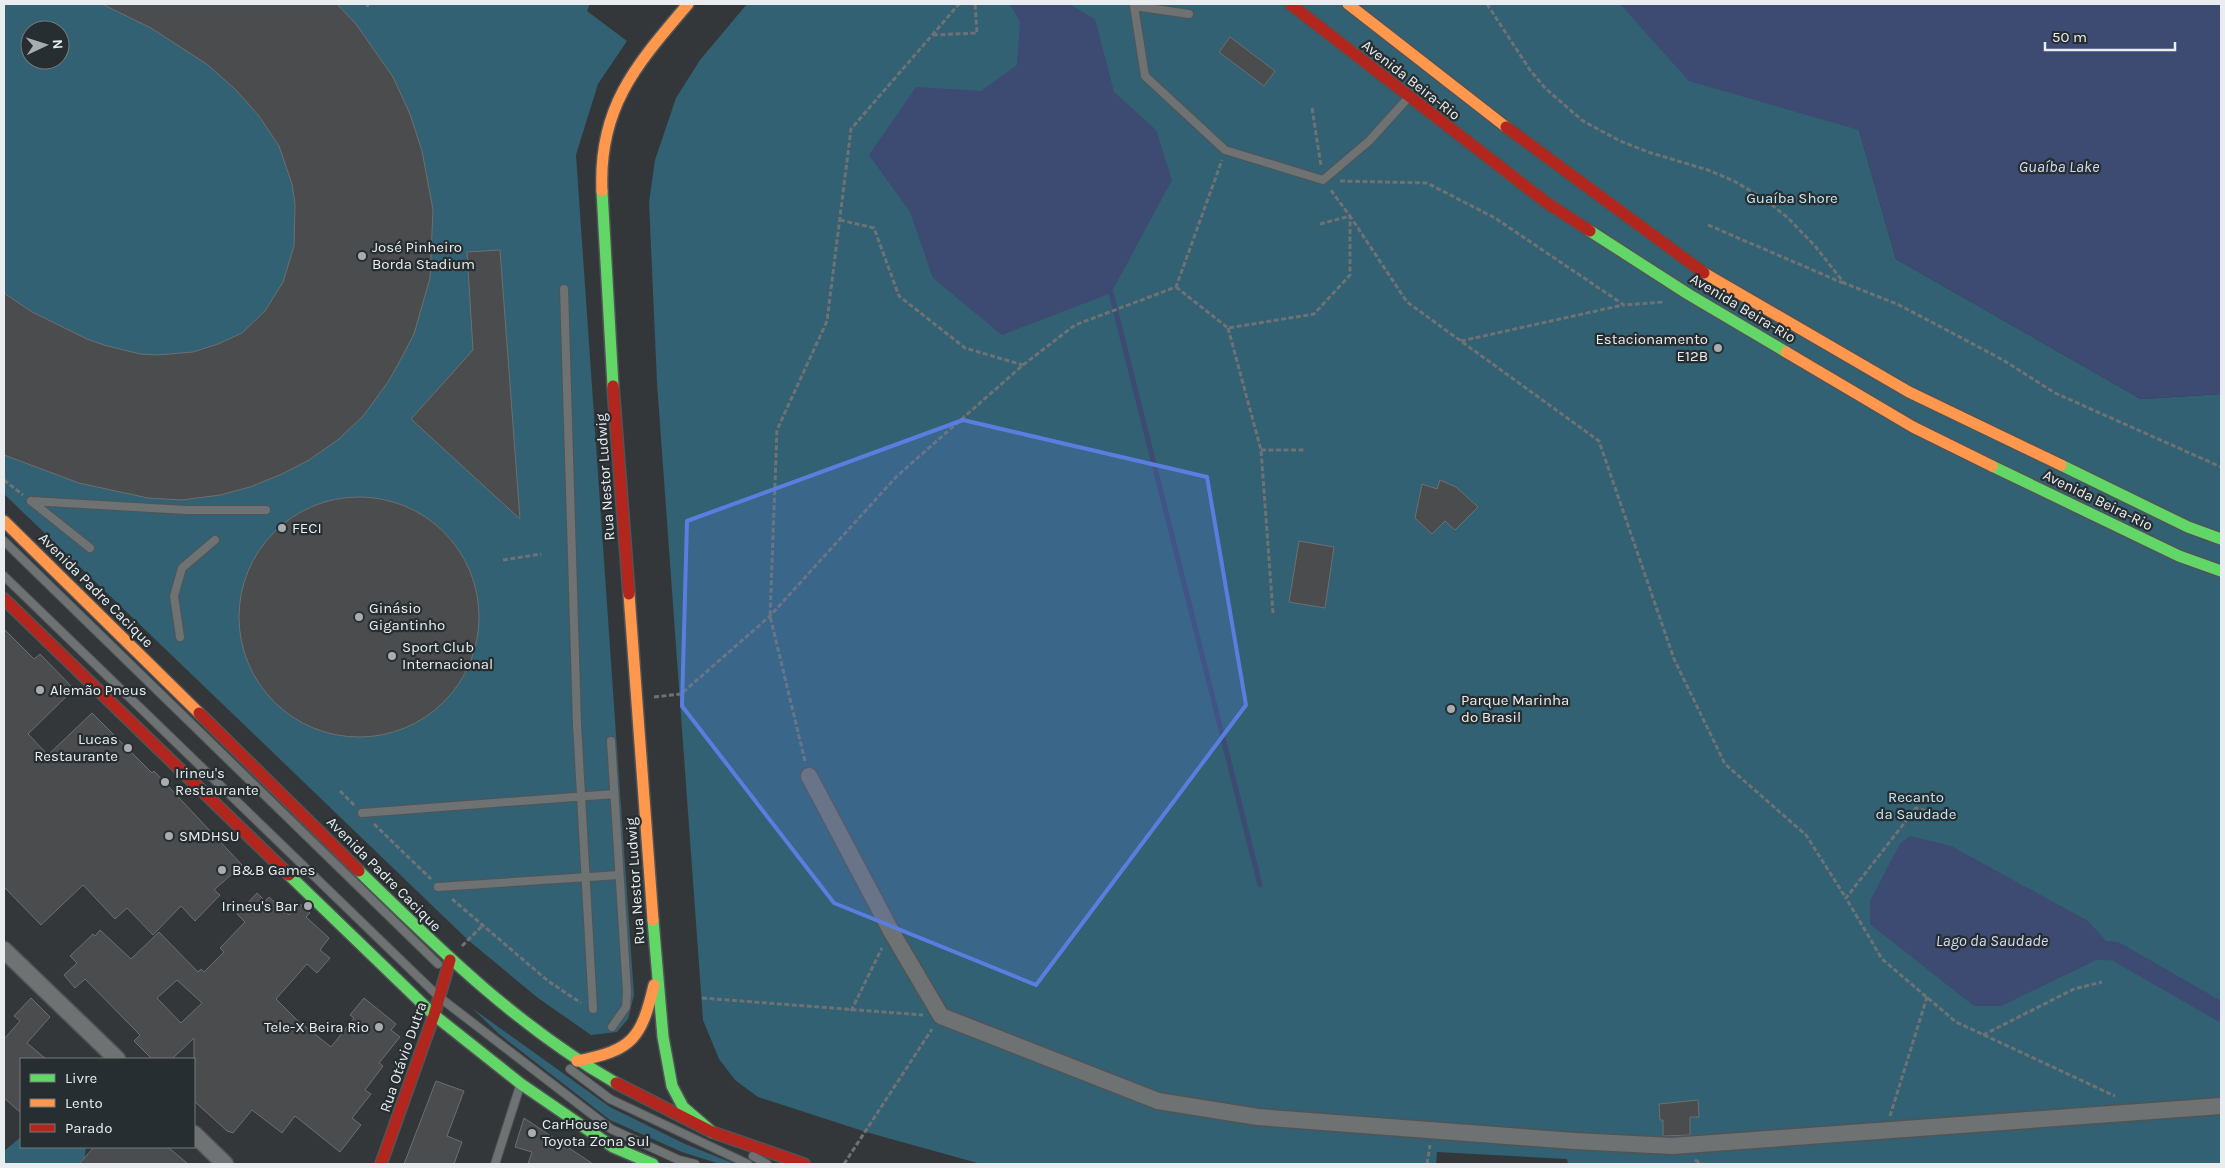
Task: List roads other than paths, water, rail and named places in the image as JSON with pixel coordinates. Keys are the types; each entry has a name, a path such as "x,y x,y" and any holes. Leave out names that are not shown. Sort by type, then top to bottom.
{"main road":[{"name":"Rua Nestor Ludwig","path":"688,4 640,61 625,85 612,112 601,168 606,288 656,973 669,1076 675,1096 685,1110 712,1132"},
{"name":"Avenida Beira-Rio","path":"1290,4 1547,203 1688,294 1913,427 2178,556 2221,571"},
{"name":"Avenida Beira-Rio","path":"1348,4 1505,126 1702,272 1909,392 2188,527 2221,539"},
{"name":"Avenida Padre Cacique","path":"4,521 450,960 523,1021 578,1061 712,1132 804,1164"},
{"path":"4,599 434,1015 521,1084 613,1147 653,1164"},
{"name":"Rua Otávio Dutra","path":"381,1164 439,997 450,975 450,960"},
{"name":"Rua Nestor Ludwig","path":"578,1061 602,1056 624,1046 644,1024 656,973"}],"street":[{"path":"809,776 891,931 941,1016 1158,1101 1258,1117 1574,1141 1672,1146 2221,1106"},
{"path":"4,950 116,1058"},
{"path":"195,1135 225,1164"}],"lane":[{"path":"1188,14 1134,6 1145,76 1225,150 1323,180 1369,141 1408,97"},
{"path":"564,289 581,797 593,1009"},
{"path":"90,548 31,501 186,510 266,510"},
{"path":"180,637 174,596 182,568 215,540"},
{"path":"4,541 450,975"},
{"path":"4,576 439,997 611,1129 679,1160 695,1164"},
{"path":"610,741 627,992 626,1007 612,1027"},
{"path":"362,812 614,794"},
{"path":"438,887 619,876"},
{"path":"564,1064 610,1099 748,1164"},
{"path":"495,1164 521,1084"},
{"path":"712,1132 767,1164"}],"water":[{"path":"1010,4 1069,4 1095,19 1114,92 1156,130 1172,180 1111,293 1002,335 933,278 910,212 869,155 916,87 981,91 1017,65 1020,22"},
{"name":"Guaíba Lake","path":"1620,4 2221,4 2221,394 2141,399 1896,259 1859,130 1689,81"},
{"name":"Lago da Saudade","path":"1910,836 1951,846 2088,921 2115,951 2001,1006 1974,1006 1870,924 1870,901 1900,844"}],"waterway":[{"path":"1111,293 1260,885"},
{"path":"2091,950 2115,951 2221,1012"}],"place":[{"name":"José Pinheiro Borda Stadium","path":"362,256"},
{"name":"Estacionamento E12B","path":"1718,348"},
{"name":"FECI","path":"282,528"},
{"name":"Ginásio Gigantinho","path":"359,617"},
{"name":"Sport Club Internacional","path":"392,656"},
{"name":"Alemão Pneus","path":"40,690"},
{"name":"Parque Marinha do Brasil","path":"1451,709"},
{"name":"Lucas Restaurante","path":"128,748"},
{"name":"Irineu's Restaurante","path":"165,782"},
{"name":"SMDHSU","path":"169,836"},
{"name":"B&B Games","path":"222,870"},
{"name":"Irineu's Bar","path":"308,906"},
{"name":"Tele-X Beira Rio","path":"379,1027"},
{"name":"CarHouse Toyota Zona Sul","path":"532,1133"}],"park label":[{"name":"Guaíba Shore","path":"1792,198"},
{"name":"Recanto da Saudade","path":"1916,806"}]}
